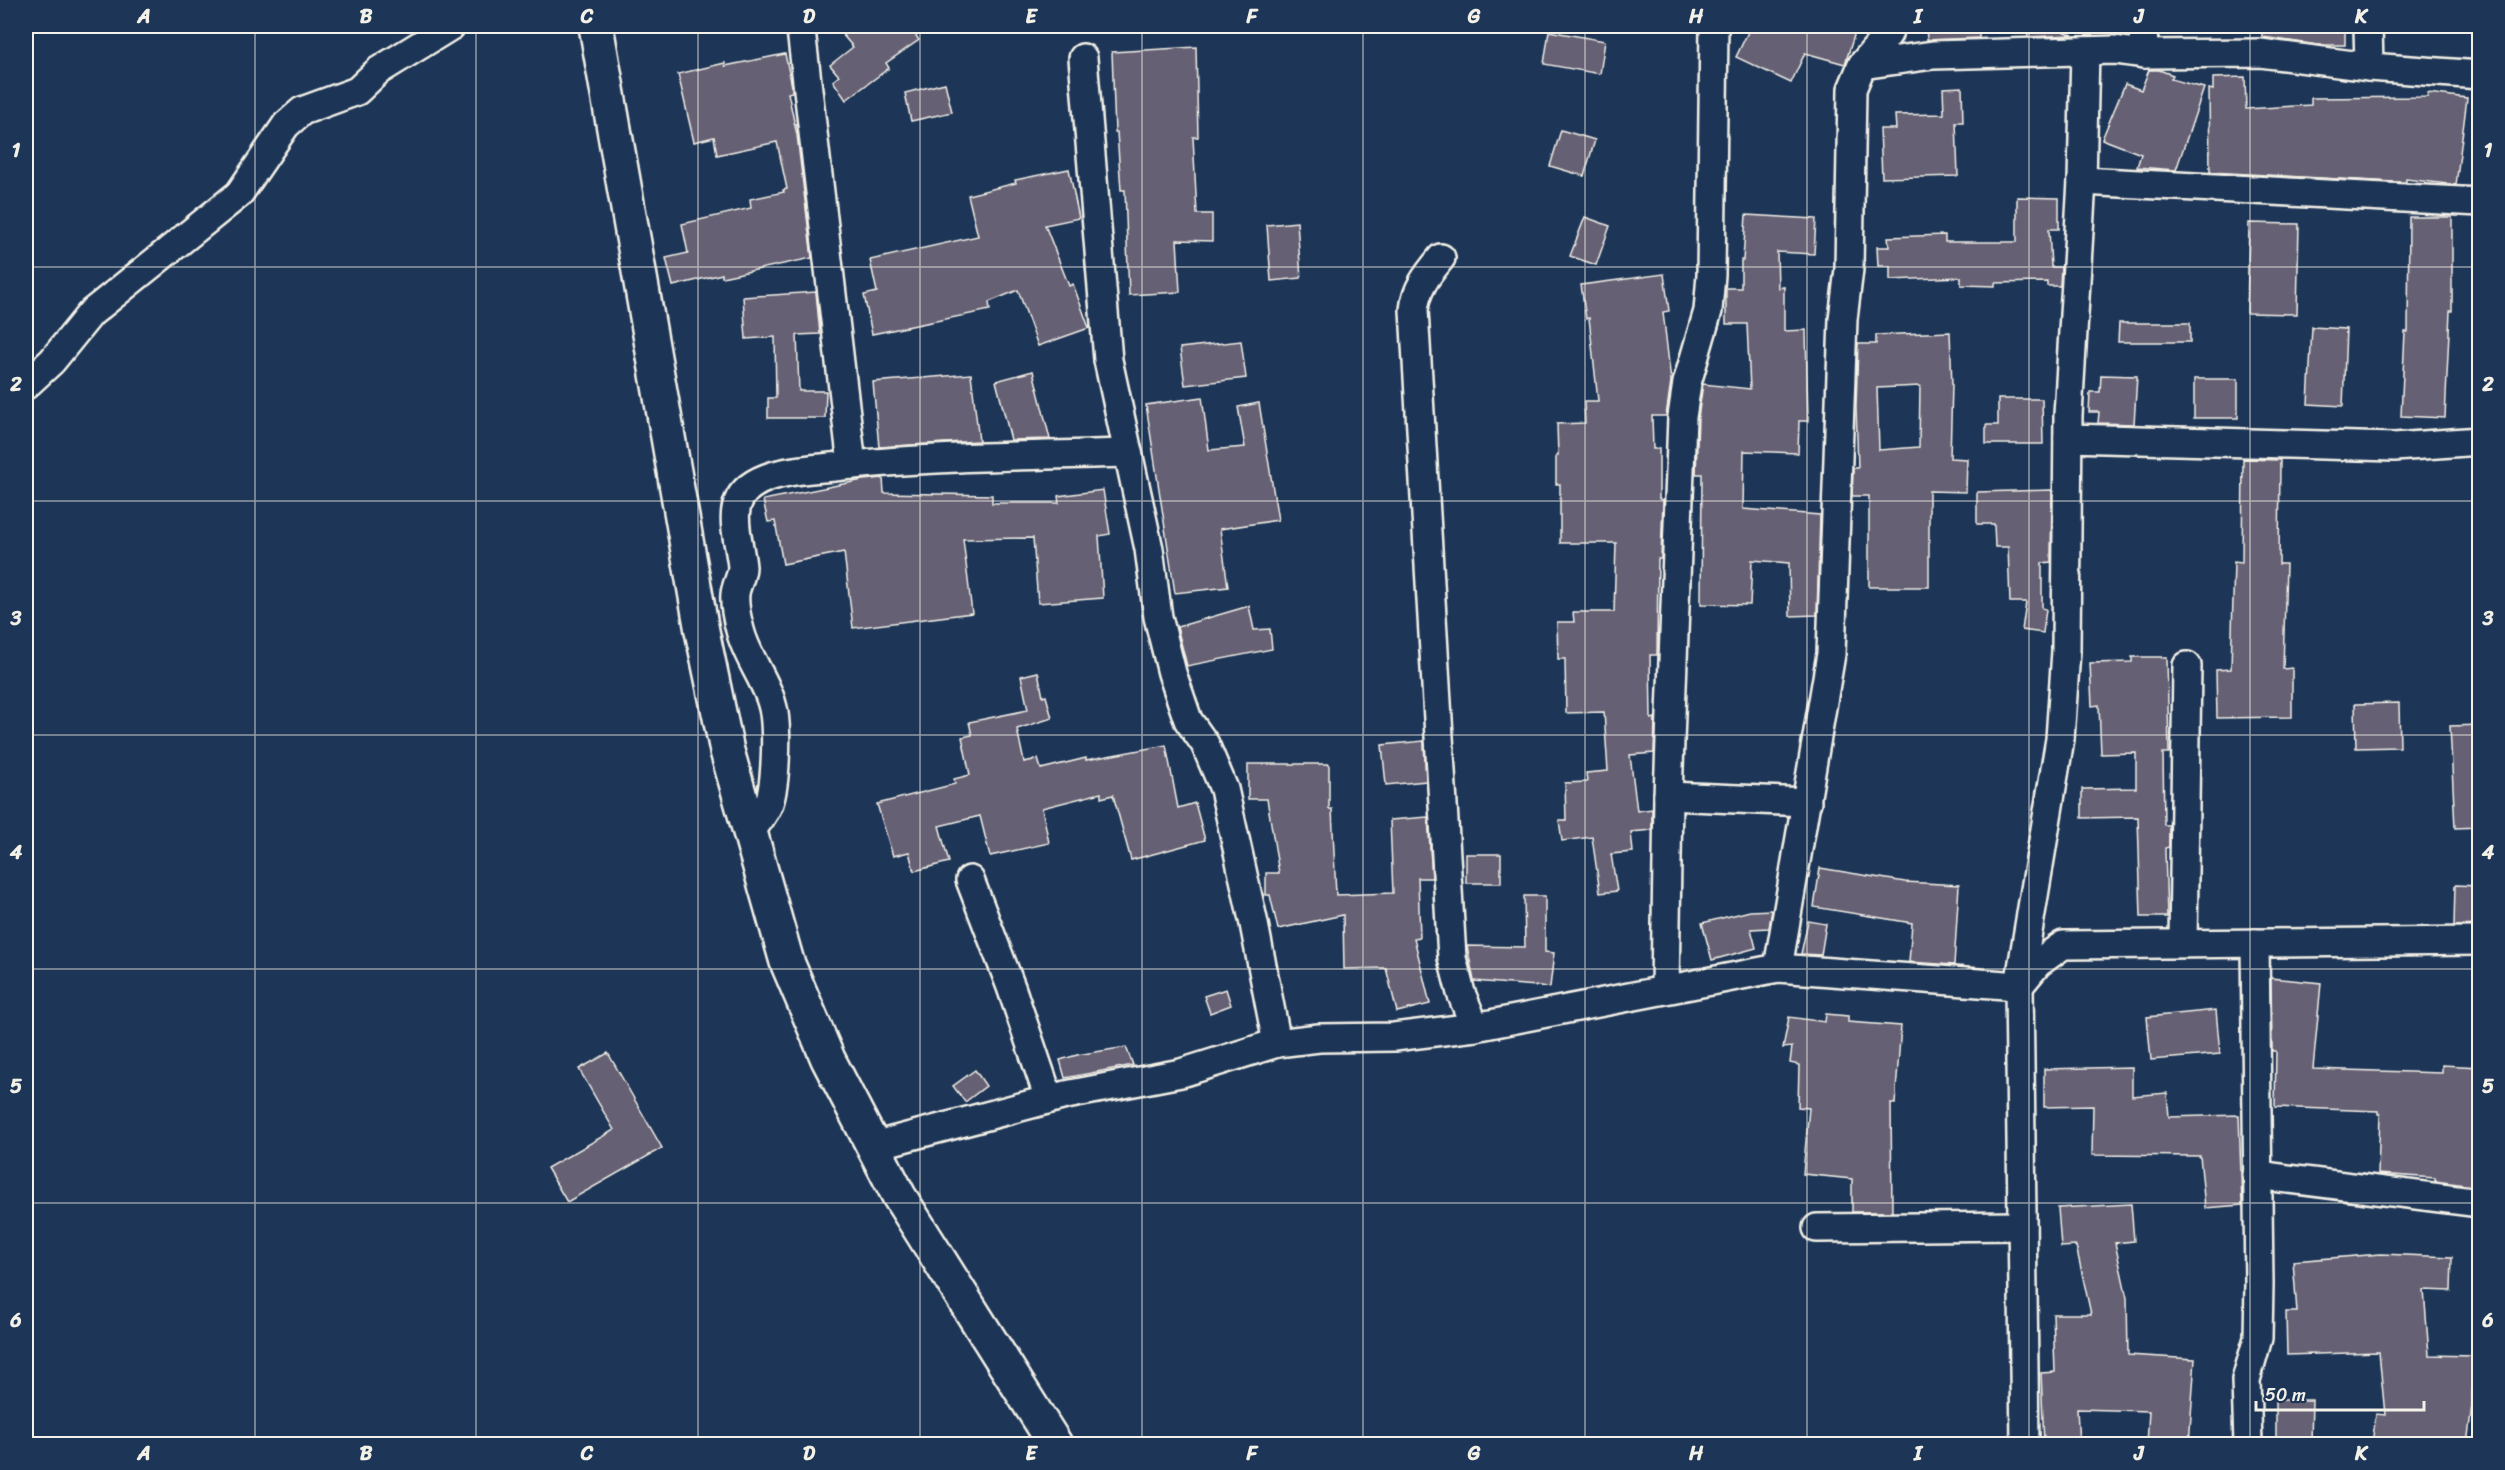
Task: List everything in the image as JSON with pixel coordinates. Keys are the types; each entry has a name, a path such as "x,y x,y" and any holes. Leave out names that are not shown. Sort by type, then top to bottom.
{"main road":[{"path":"596,26 702,631 749,834 787,963 828,1059 899,1196 1055,1444"}],"street":[{"path":"26,385 52,361 91,313 239,194 286,124 302,111 357,91 378,71 451,26"},
{"path":"1665,989 1668,796 1682,417 1687,383 1708,311 1711,275 1714,26"},
{"path":"1778,969 1831,654 1843,319 1849,269 1852,89 1862,65 1888,34 1890,26"},
{"path":"2143,26 2144,54"},
{"path":"2368,26 2369,67"},
{"path":"801,30 852,465"},
{"path":"1862,65 1933,55 2115,50 2144,54 2260,53 2369,67 2480,75"},
{"path":"2025,1444 2019,986 2060,739 2066,651 2068,438 2082,181 2085,51"},
{"path":"1083,58 1108,360 1149,549 1158,617 1172,673 1188,720 1205,744 1224,789 1277,1042"},
{"path":"2082,181 2480,202"},
{"path":"1441,258 1415,296 1414,310 1452,958 1461,993 1475,1027"},
{"path":"2068,438 2394,447 2480,441"},
{"path":"749,834 769,804 776,751 774,713 765,684 748,656 740,628 735,594 742,569 734,529 735,513 740,499 751,486 766,478 787,472 852,465 1128,453"},
{"path":"2183,943 2187,666"},
{"path":"1668,796 1806,802"},
{"path":"970,880 1011,987 1049,1099"},
{"path":"2019,986 2038,963 2063,945 2480,941"},
{"path":"2248,1444 2246,1380 2258,1338 2254,943"},
{"path":"873,1146 1049,1099 1181,1073 1277,1042 1319,1038 1394,1037 1475,1027 1778,969 2019,986"},
{"path":"2258,1175 2480,1203"},
{"path":"1817,1228 2022,1226"}],"building":[{"path":"835,26 909,26 919,40 886,63 889,68 846,100 833,81 839,76 830,65 853,47"},
{"path":"1751,26 1857,26 1845,64 1805,53 1791,83 1736,57"},
{"path":"1926,26 1979,26 1979,38 1927,40"},
{"path":"2027,26 2048,26 2073,35 2028,37"},
{"path":"2262,26 2345,26 2345,45 2318,45 2262,37"},
{"path":"1549,31 1605,41 1600,74 1544,64"},
{"path":"1196,47 1198,137 1193,137 1197,214 1212,214 1212,241 1177,240 1180,292 1129,295 1125,190 1121,190 1117,132 1115,132 1112,52"},
{"path":"785,54 792,86 792,92 788,93 797,135 812,258 722,277 722,274 673,286 666,258 688,253 682,224 751,208 750,199 784,192 783,190 787,189 777,142 717,155 714,137 694,142 678,74 725,63 725,66"},
{"path":"2149,70 2159,70 2173,75 2171,79 2204,88 2176,170 2137,167 2141,154 2102,139 2125,84 2141,90"},
{"path":"2245,77 2246,109 2311,105 2311,98 2428,97 2428,93 2467,98 2456,185 2406,179 2406,182 2394,182 2210,172 2209,89 2213,90 2213,78"},
{"path":"945,83 952,112 911,121 905,93"},
{"path":"1962,87 1963,122 1956,122 1958,176 1882,178 1880,129 1896,129 1895,115 1944,114 1943,88"},
{"path":"1561,130 1595,140 1584,176 1550,166"},
{"path":"1069,169 1079,218 1045,225 1069,286 1073,284 1089,328 1038,346 1018,290 989,302 990,310 872,334 864,295 877,292 870,260 978,236 968,195 1016,183 1015,180"},
{"path":"2017,197 2059,198 2059,229 2049,229 2051,267 2061,267 2060,286 2047,286 2047,282 1995,283 1995,286 1961,285 1961,277 1890,280 1890,266 1878,266 1877,247 1889,247 1888,237 1945,235 1945,242 2017,242"},
{"path":"1746,215 1816,219 1814,254 1777,252 1778,288 1784,287 1784,331 1806,330 1808,421 1799,421 1798,453 1744,451 1743,509 1820,515 1817,615 1790,616 1789,563 1752,560 1750,605 1701,604 1702,474 1696,474 1698,418 1703,384 1750,389 1747,324 1726,324 1726,288 1741,288 1741,260 1743,260"},
{"path":"1585,217 1610,226 1596,265 1570,256"},
{"path":"2409,217 2452,217 2452,311 2450,311 2445,418 2401,416 2405,332 2408,332"},
{"path":"1297,222 1301,278 1271,281 1267,225"},
{"path":"2249,223 2299,224 2297,314 2247,313"},
{"path":"1664,274 1669,311 1663,312 1671,381 1666,416 1652,416 1653,449 1659,449 1659,499 1663,500 1661,559 1658,559 1657,655 1650,655 1651,719 1655,718 1654,753 1630,755 1637,811 1652,809 1652,830 1631,832 1633,852 1611,854 1617,891 1600,893 1592,837 1562,841 1559,820 1566,820 1565,783 1587,782 1586,773 1608,771 1604,712 1566,713 1565,659 1558,659 1557,622 1574,622 1573,612 1614,612 1616,543 1560,543 1560,484 1556,484 1557,424 1585,423 1584,401 1598,401 1589,318 1586,319 1581,285"},
{"path":"816,292 820,334 797,335 799,391 826,391 825,418 768,418 768,398 776,398 775,337 746,339 743,297"},
{"path":"2119,323 2190,323 2190,342 2118,342"},
{"path":"2312,327 2346,329 2343,406 2308,404"},
{"path":"1950,332 1952,385 1950,458 1967,459 1966,492 1929,491 1929,587 1869,587 1869,496 1852,496 1853,468 1858,468 1856,407 1858,344 1876,344 1876,335","holes":["1920,386 1919,447 1879,450 1877,388"]},
{"path":"1241,341 1246,378 1185,385 1180,348"},
{"path":"1033,371 1050,439 1011,440 996,381"},
{"path":"971,374 979,441 879,447 873,382"},
{"path":"2101,375 2137,376 2134,424 2098,423 2099,412 2089,412 2090,392 2100,392"},
{"path":"2194,379 2238,379 2238,418 2194,418"},
{"path":"1202,397 1209,450 1245,447 1238,407 1259,403 1278,520 1220,529 1228,587 1175,593 1146,405"},
{"path":"1998,399 2042,399 2043,444 1986,444 1986,425 1998,425"},
{"path":"2243,459 2280,460 2279,564 2286,564 2283,669 2292,668 2292,717 2217,718 2216,670 2231,669 2234,562 2242,563"},
{"path":"883,478 884,493 992,495 992,503 1059,503 1058,496 1103,490 1110,534 1099,536 1103,598 1038,603 1033,538 963,539 972,613 853,628 844,552 783,564 775,521 768,522 763,500"},
{"path":"2052,490 2051,562 2042,563 2042,608 2046,609 2043,633 2022,630 2026,602 2010,602 2008,547 1995,547 1994,524 1977,524 1977,492"},
{"path":"1249,606 1254,630 1270,629 1272,649 1187,666 1177,627"},
{"path":"2132,657 2167,657 2169,753 2163,753 2164,825 2169,825 2169,847 2165,848 2167,917 2141,917 2138,817 2082,818 2082,789 2136,788 2136,753 2101,754 2099,705 2092,706 2090,663 2132,662"},
{"path":"1038,672 1043,697 1046,696 1052,718 1017,729 1024,762 1038,759 1041,769 1086,758 1086,760 1166,745 1178,808 1195,803 1205,840 1131,860 1113,795 1101,798 1101,793 1042,808 1049,843 990,856 980,816 939,826 949,862 914,871 909,852 893,856 877,804 955,784 954,779 970,775 962,737 972,735 969,722 1028,710 1021,676"},
{"path":"2399,703 2400,747 2356,748 2355,704"},
{"path":"2480,725 2480,827 2455,828 2450,726"},
{"path":"1424,741 1426,781 1386,785 1382,745"},
{"path":"1248,764 1329,764 1329,809 1332,809 1336,895 1393,893 1390,820 1428,817 1432,878 1418,878 1420,937 1414,938 1430,1004 1397,1012 1386,968 1344,969 1343,915 1278,929 1270,895 1266,895 1266,873 1279,873 1267,799 1248,799"},
{"path":"1466,854 1501,854 1501,883 1466,883"},
{"path":"1820,868 1905,882 1959,885 1954,965 1909,962 1912,923 1814,907"},
{"path":"2455,885 2480,886 2480,925 2454,926"},
{"path":"1524,896 1545,896 1545,952 1554,953 1550,987 1474,981 1467,946 1525,947"},
{"path":"1772,910 1769,928 1751,929 1756,948 1712,960 1702,923 1750,911"},
{"path":"1808,921 1826,924 1821,955 1801,954"},
{"path":"2271,978 2321,983 2313,1069 2442,1073 2442,1065 2480,1067 2480,1136 2472,1136 2473,1186 2435,1181 2435,1178 2378,1174 2380,1114 2378,1111 2275,1107 2276,1051 2272,1051"},
{"path":"1226,989 1231,1005 1210,1013 1204,996"},
{"path":"2216,1010 2220,1054 2151,1060 2147,1017"},
{"path":"1826,1014 1848,1016 1848,1022 1901,1026 1895,1104 1891,1103 1892,1212 1852,1212 1852,1179 1803,1174 1809,1108 1798,1107 1799,1065 1790,1063 1792,1047 1783,1048 1789,1017 1825,1022"},
{"path":"1126,1047 1133,1065 1065,1078 1060,1060"},
{"path":"608,1053 662,1148 567,1202 547,1168 614,1130 579,1069"},
{"path":"2132,1067 2132,1096 2167,1093 2169,1117 2239,1115 2242,1205 2205,1208 2200,1156 2092,1155 2093,1106 2044,1107 2044,1069"},
{"path":"975,1070 986,1086 965,1102 953,1086"},
{"path":"2131,1204 2134,1241 2115,1243 2127,1298 2128,1355 2195,1359 2189,1444 2147,1444 2149,1411 2077,1409 2079,1444 2044,1444 2041,1373 2055,1372 2053,1314 2091,1314 2076,1246 2061,1247 2058,1208"},
{"path":"2381,1254 2452,1257 2451,1291 2424,1290 2429,1355 2473,1356 2472,1405 2467,1444 2372,1444 2376,1414 2385,1415 2379,1352 2287,1355 2286,1312 2297,1312 2293,1261"},
{"path":"2276,1400 2312,1400 2311,1444 2276,1444"}]}
